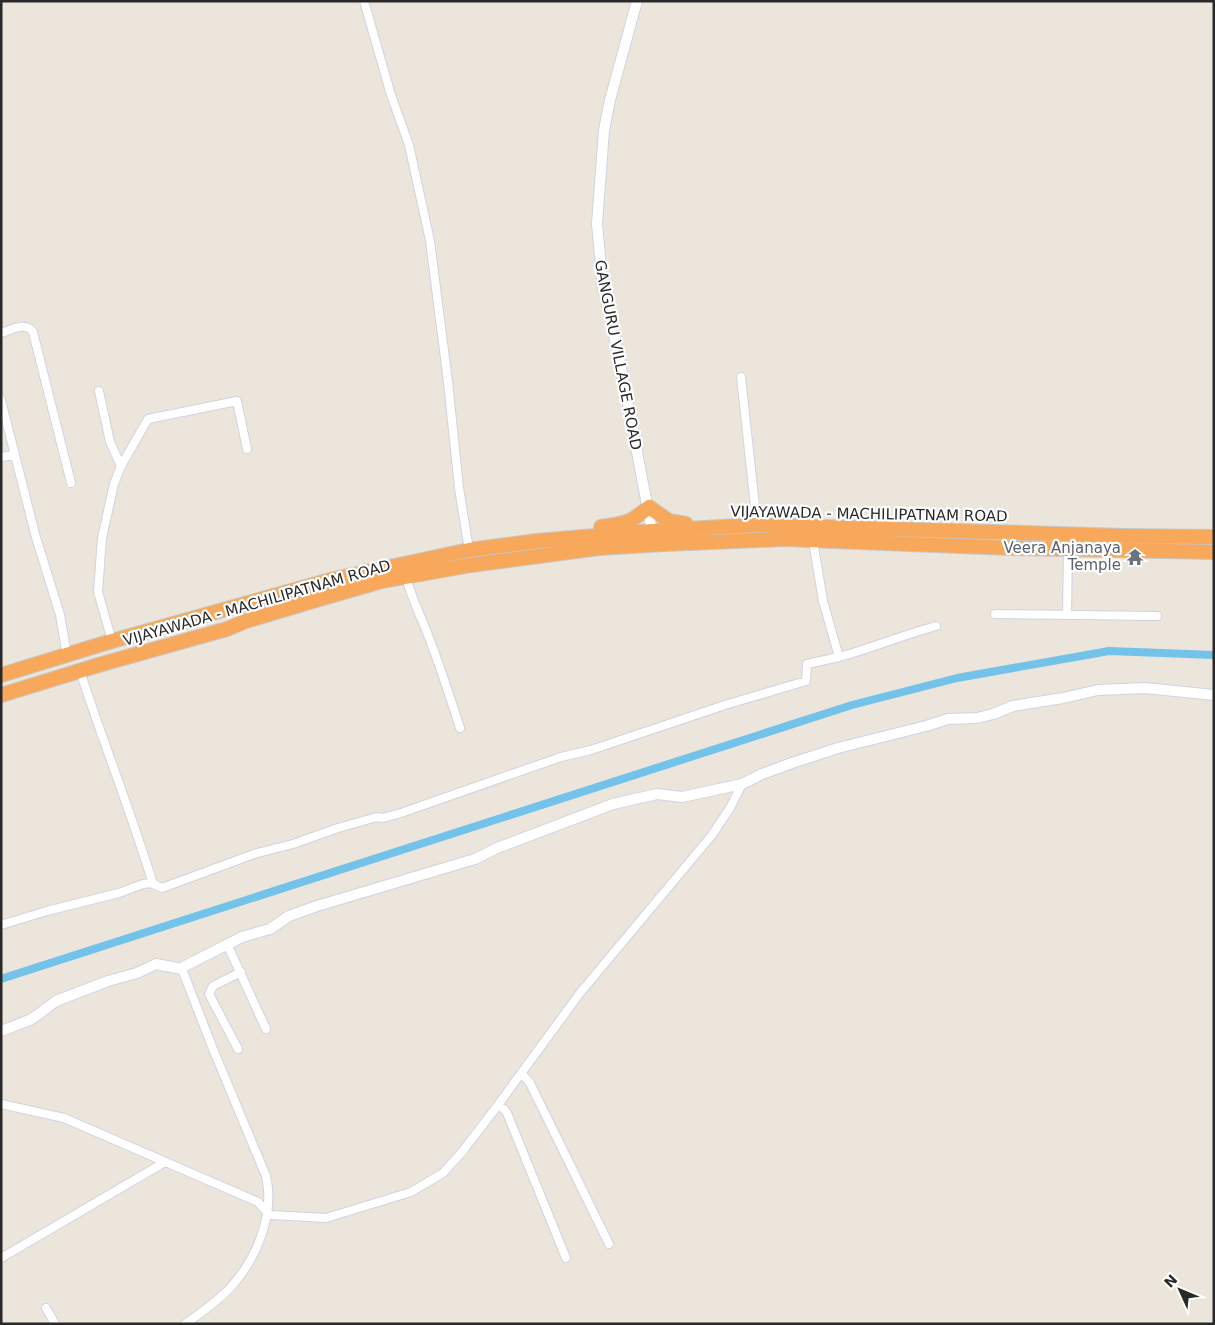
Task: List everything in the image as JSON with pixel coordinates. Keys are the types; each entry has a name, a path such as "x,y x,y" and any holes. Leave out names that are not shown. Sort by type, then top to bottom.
{"highway":[{"path":"537,542 543,536 626,523 649,507 669,521 685,524 713,523 742,526"},
{"name":"VIJAYAWADA - MACHILIPATNAM ROAD","path":"1,675 334,579 469,550 537,542 652,531 757,525 1123,536 1214,536"},
{"path":"652,531 657,537 754,535 771,540"},
{"name":"VIJAYAWADA - MACHILIPATNAM ROAD","path":"1,695 227,629 246,621 382,581 471,565 599,548 771,540 1214,552"}],"street":[{"path":"364,1 391,95 408,145 430,241 469,550"},
{"name":"GANGURU VILLAGE ROAD","path":"637,1 610,100 604,130 598,224 603,288 618,352 643,485 649,507 652,531"},
{"path":"1,333 22,326 30,327 71,483"},
{"path":"741,377 757,525"},
{"path":"99,391 110,442 121,466"},
{"path":"1,400 35,534 60,615 67,655"},
{"path":"112,642 98,592 102,538 107,512 121,466 148,419 237,401 248,449"},
{"path":"1,458 15,455"},
{"path":"812,541 823,601 839,656"},
{"path":"1068,549 1068,616"},
{"path":"406,578 414,606 424,624 460,728"},
{"path":"995,614 1157,616"},
{"path":"1,925 119,893 143,884 153,884 162,888 254,854 293,844 377,817 383,818 401,813 561,757 592,750 725,705 806,681 806,664 879,646 894,639 936,626"},
{"path":"80,671 98,727 139,838 153,884"},
{"path":"182,970 185,966 242,936 270,928 289,916 475,859 497,848 614,804 658,794 682,797 742,784 792,762 838,748 926,726 937,721 977,718 1013,706 1114,688 1144,688 1214,695"},
{"path":"1,1104 64,1118 258,1202 268,1213 326,1218 412,1192 443,1173 462,1152 522,1074 580,992 712,835 730,808 742,784"},
{"path":"227,944 266,1029"},
{"path":"1,1031 32,1020 56,1002 108,980 137,972 156,964 182,970"},
{"path":"182,970 266,1176 269,1196 268,1213 250,1261 240,1276 219,1298 185,1324"},
{"path":"238,1049 209,994 213,986 241,972"},
{"path":"522,1074 530,1083 609,1244"},
{"path":"498,1105 504,1108 507,1113 566,1258"},
{"path":"1,1258 165,1162"},
{"path":"46,1308 54,1324"}],"waterway":[{"path":"1,979 852,705 957,678 1109,651 1214,655"}],"place":[{"name":"Veera Anjanaya Temple","path":"1135,557"}]}
